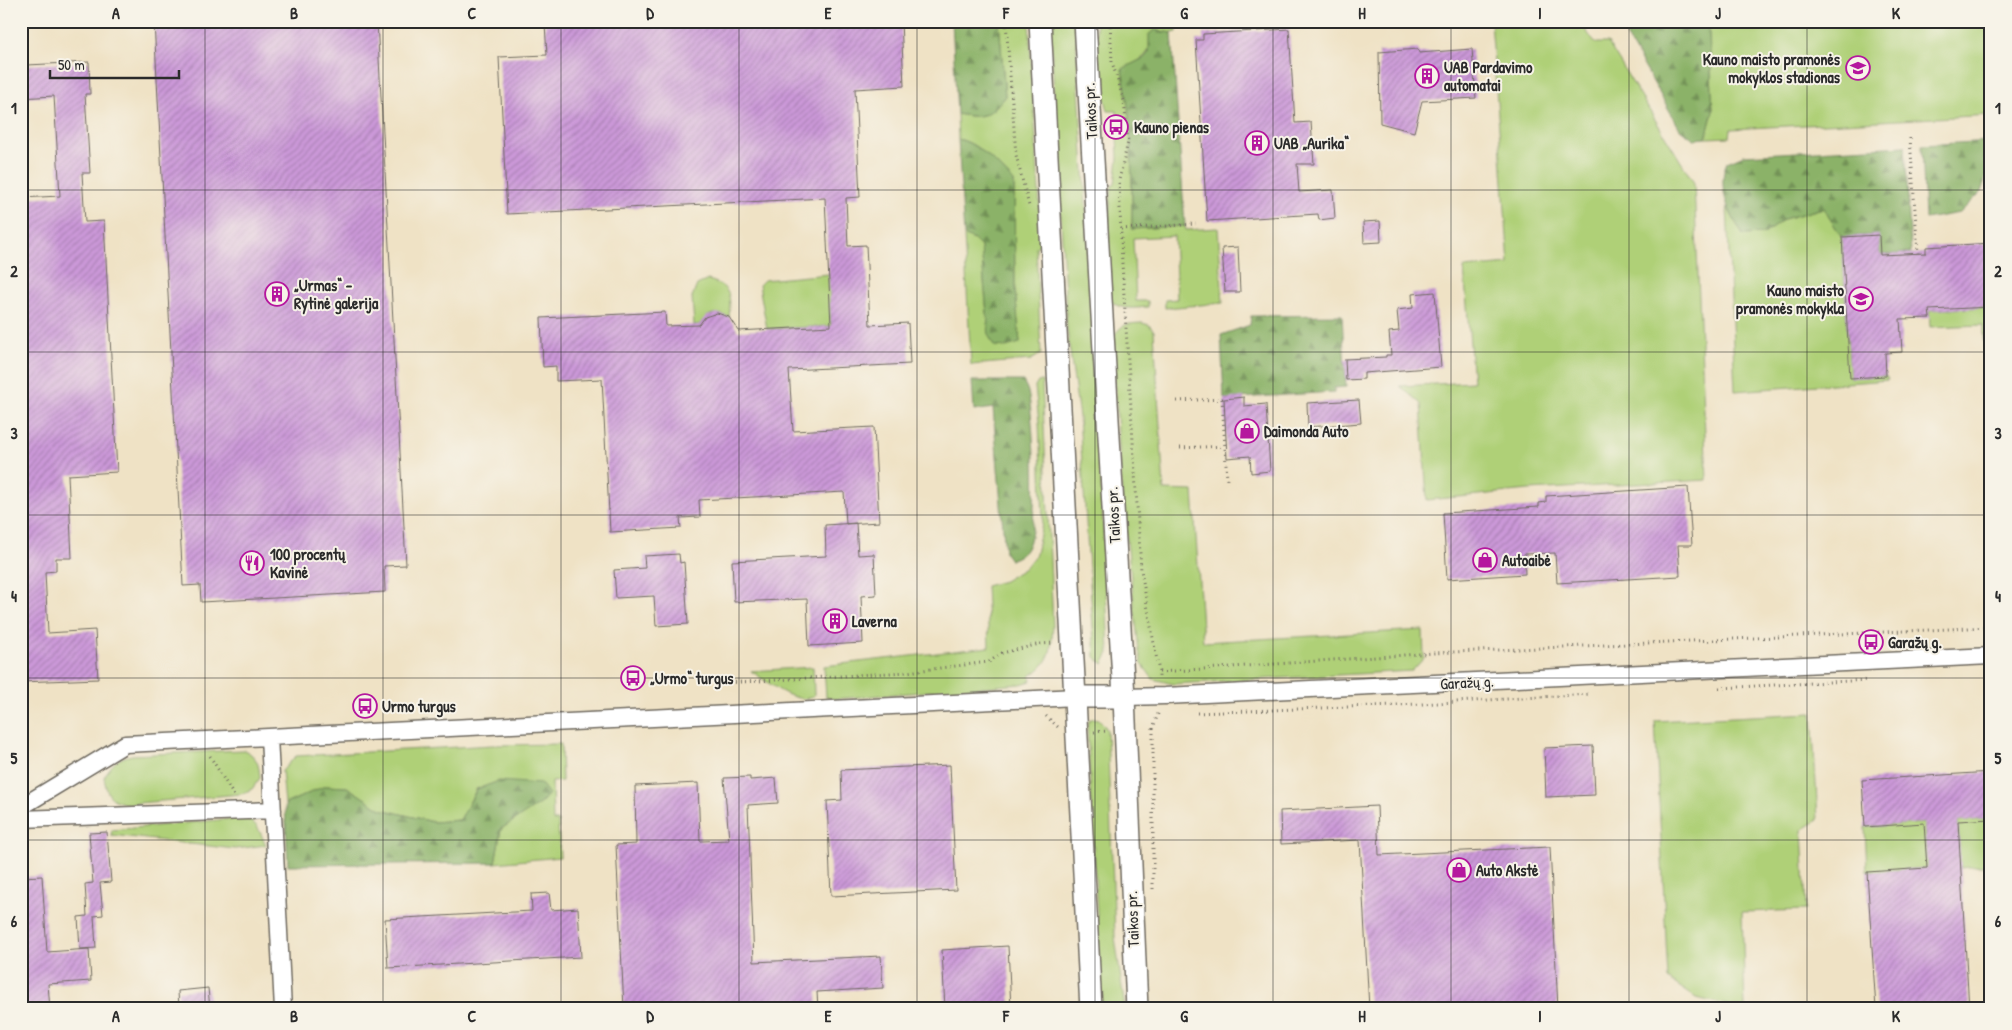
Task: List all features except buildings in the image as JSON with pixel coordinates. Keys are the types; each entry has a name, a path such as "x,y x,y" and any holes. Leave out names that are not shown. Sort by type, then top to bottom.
{"main road":[{"path":"1040,21 1092,1009"},
{"name":"Taikos pr.","path":"1085,21 1124,697 1137,1009"},
{"path":"1076,697 1124,697"}],"street":[{"name":"Garažų g.","path":"1124,697 1991,656"},
{"path":"21,807 125,744 1076,697"},
{"path":"269,737 284,1009"},
{"path":"21,819 272,810"}],"path":[{"path":"1006,21 1016,155 1031,213"},
{"path":"1110,21 1112,62 1124,101 1128,142 1119,180 1142,570 1159,672 1434,653 1991,627"},
{"path":"1910,138 1918,253"},
{"path":"1121,230 1196,224"},
{"path":"1177,401 1222,398 1227,480"},
{"path":"1180,448 1225,446"},
{"path":"725,683 744,680 907,672 989,662 1002,653 1052,643"},
{"path":"1718,688 1870,680"},
{"path":"1188,713 1421,704 1601,693"},
{"path":"1153,728 1153,895"},
{"path":"201,740 242,811"}],"green space":[{"path":"952,21 999,21 1005,96 990,112 980,116 957,114"},
{"path":"999,21 1029,21 1042,243 1036,247 1041,354 1031,360 971,365 964,235 974,240 981,247 989,336 1020,343 1015,289 1014,182 981,151 958,139 957,114 980,116 994,108 1005,96"},
{"path":"1050,21 1075,21 1094,340 1109,653 1103,664 1095,657 1079,417 1067,330"},
{"path":"1096,21 1176,21 1177,32 1155,31 1145,56 1122,69 1130,129 1132,229 1185,226 1186,230 1218,228 1223,303 1165,308 1165,300 1177,299 1174,236 1133,238 1136,301 1148,301 1148,307 1122,307 1109,299 1107,235 1112,185 1115,183 1118,158 1117,134 1121,134 1121,121 1118,121 1117,111 1108,111 1099,76"},
{"path":"1491,21 1579,21 1595,43 1608,43 1694,183 1707,480 1529,490 1427,500 1421,404 1400,386 1473,382 1464,268 1509,264"},
{"path":"1618,21 1707,21 1713,111 1706,138 1694,139 1680,129"},
{"name":"Kauno maisto pramonės mokyklos stadionas","path":"1707,21 1991,21 1991,115 1731,129 1730,137 1706,138 1713,111"},
{"path":"1155,30 1172,33 1185,226 1132,229 1130,129 1122,69 1144,58 1149,52 1149,34"},
{"path":"958,139 981,151 1014,182 1015,289 1020,343 1006,347 994,346 989,336 981,247 974,240 964,235"},
{"path":"1991,141 1991,168 1989,167 1981,192 1960,213 1925,219 1922,145"},
{"path":"1905,146 1911,253 1880,255 1878,235 1842,237 1823,208 1784,219 1764,234 1743,235 1733,218 1726,200 1723,181 1727,162 1744,155"},
{"path":"1727,207 1743,235 1764,234 1784,219 1823,208 1842,237 1850,378 1886,376 1888,380 1735,391"},
{"path":"829,274 831,326 767,329 759,285 764,280"},
{"path":"708,280 721,285 728,293 730,303 729,317 712,314 699,325 694,325 692,297 697,285"},
{"path":"1991,307 1991,333 1983,335 1983,325 1930,327 1929,310"},
{"path":"1342,315 1346,387 1334,388 1334,392 1224,399 1221,335 1250,325 1251,316"},
{"path":"1142,323 1149,325 1154,331 1164,490 1193,491 1203,642 1423,630 1424,658 1412,671 1173,684 1153,679 1142,664 1139,651 1122,495 1112,338 1125,325"},
{"path":"1991,333 1991,417 1988,415 1983,335"},
{"path":"972,381 1023,381 1028,392 1034,446 1033,517 1027,549 1021,555 1010,560 1005,553 993,408 974,411"},
{"path":"1042,381 1053,626 1051,649 1043,665 1030,676 1031,681 1021,684 835,699 826,697 824,666 989,647 986,586 1004,581 1025,568 1036,554 1043,519 1039,422 1035,387 1038,382"},
{"path":"813,667 814,694 813,697 805,699 780,691 751,671"},
{"path":"1812,713 1818,820 1802,830 1806,910 1742,912 1745,1009 1696,998 1668,979 1655,721"},
{"path":"1099,719 1107,729 1115,937 1125,1009 1102,1009 1087,725 1089,720"},
{"path":"561,744 562,781 552,782 553,821 558,821 560,857 495,863 501,829 520,816 477,788 460,820 433,822 381,809 347,787 325,786 285,804 282,771 296,756 493,745"},
{"path":"244,750 252,755 256,761 260,778 252,789 241,794 127,804 116,801 110,796 106,788 104,777 107,772 115,762 127,756"},
{"path":"499,781 541,784 549,794 541,803 501,829 495,863 288,865 285,804 325,786 347,787 381,809 433,822 460,820 477,789"},
{"path":"239,818 250,821 257,826 266,845 235,849 111,835 112,830"},
{"path":"1991,819 1991,865 1960,868 1958,821"},
{"path":"1924,823 1927,868 1867,872 1865,827"}],"place":[{"name":"Kauno maisto pramonės mokyklos stadionas","path":"1858,68"},
{"name":"UAB Pardavimo automatai","path":"1427,76"},
{"name":"Kauno pienas","path":"1116,127"},
{"name":"UAB „Aurika“","path":"1257,143"},
{"name":"„Urmas“ - Rytinė galerija","path":"277,294"},
{"name":"Kauno maisto pramonės mokykla","path":"1861,299"},
{"name":"Daimonda Auto","path":"1247,431"},
{"name":"Autoaibė","path":"1485,560"},
{"name":"100 procentų Kavinė","path":"252,563"},
{"name":"Laverna","path":"835,621"},
{"name":"Garažų g.","path":"1871,642"},
{"name":"„Urmo“ turgus","path":"633,678"},
{"name":"Urmo turgus","path":"365,706"},
{"name":"Auto Akstė","path":"1459,870"}]}
